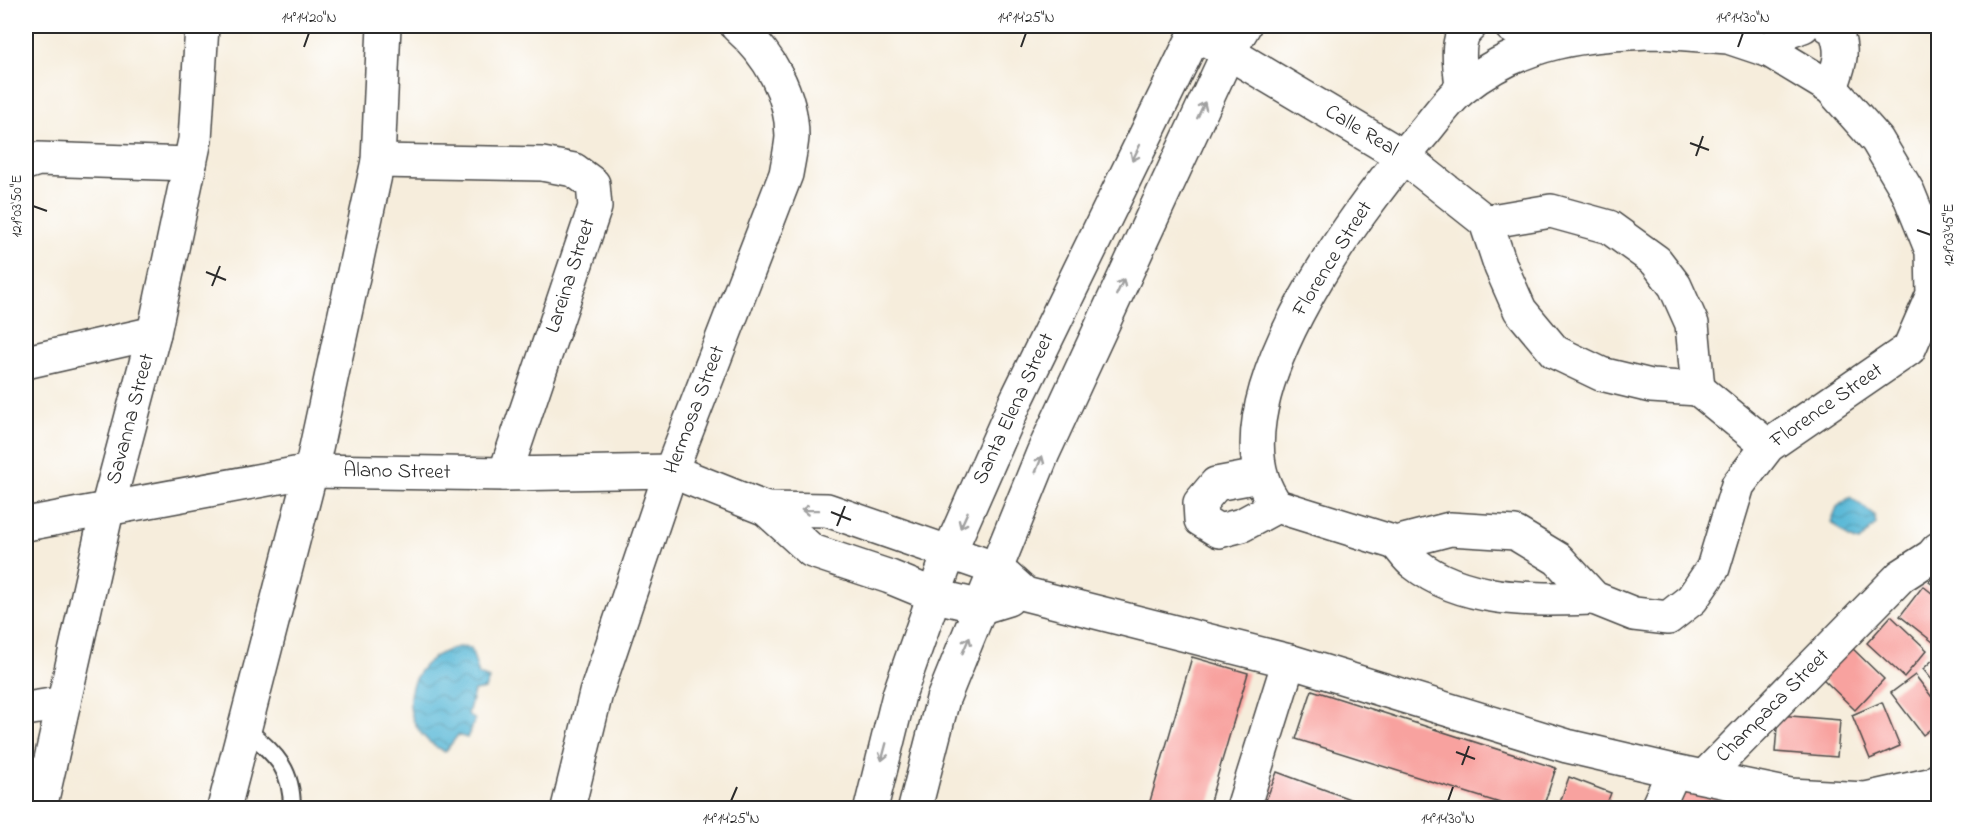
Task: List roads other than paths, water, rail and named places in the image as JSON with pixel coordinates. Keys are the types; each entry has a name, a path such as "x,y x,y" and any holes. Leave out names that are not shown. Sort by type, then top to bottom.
{"street":[{"name":"Savanna Street","path":"40,808 108,506 154,333 195,140 202,26"},
{"path":"224,808 311,471 378,161 384,26"},
{"name":"Hermosa Street","path":"568,808 596,693 671,471 786,174 792,136 785,92 767,58 737,26"},
{"path":"1462,88 1460,48 1466,29 1470,26"},
{"path":"1511,26 1543,45"},
{"path":"1770,51 1788,32 1803,26"},
{"path":"1829,26 1834,27 1841,44 1840,63 1831,88"},
{"name":"Calle Real","path":"1196,29 1236,38 1404,157 1486,222"},
{"name":"Santa Elena Street","path":"871,808 898,695 936,596 949,554 1015,403 1196,29"},
{"name":"Florence Street","path":"1277,506 1266,492 1259,476 1255,438 1267,389 1297,310 1348,228 1462,88 1508,60 1543,45 1599,33 1660,32 1728,37 1770,51 1831,88 1877,140 1908,192 1932,251 1936,295 1924,351 1768,446 1738,485 1713,568 1692,599 1668,618 1634,614 1594,598 1558,559 1515,534 1450,529 1396,543"},
{"path":"915,808 943,699 1043,453 1236,38"},
{"path":"26,163 38,159 190,164"},
{"name":"Lareina Street","path":"378,161 542,164 574,170 593,184 595,207 505,474"},
{"path":"1698,388 1692,324 1675,286 1656,261 1609,227 1551,211 1486,222 1501,267 1520,310 1555,352 1601,374 1651,386 1698,388 1768,446"},
{"path":"26,362 154,333"},
{"name":"Alano Street","path":"26,524 108,506 311,471 505,474 671,471 766,510"},
{"path":"1259,476 1216,484 1200,503 1200,520 1219,531 1242,525 1277,506 1396,543 1414,563 1451,584 1501,597 1594,598"},
{"path":"766,510 827,510 997,569 1024,594 1288,661 1567,746 1690,773"},
{"path":"766,510 812,551 890,577 936,596 982,607 1024,594"},
{"name":"Champaca Street","path":"1690,773 1902,576 1938,549"},
{"path":"1243,808 1288,661"},
{"path":"26,709 64,703"},
{"path":"1656,808 1690,773"},
{"name":"Champaca Street","path":"1690,773 1790,795 1865,800 1933,784 1938,780"}],"lane":[{"path":"245,728 280,760 292,793 292,808"}],"water":[{"path":"1850,497 1874,515 1876,524 1859,542 1849,538 1831,522 1837,507"},
{"path":"458,647 471,648 479,675 489,679 485,689 474,691 468,714 475,720 467,738 458,735 445,752 428,741 416,726 411,711 410,695 415,679 425,665 439,654"}]}
